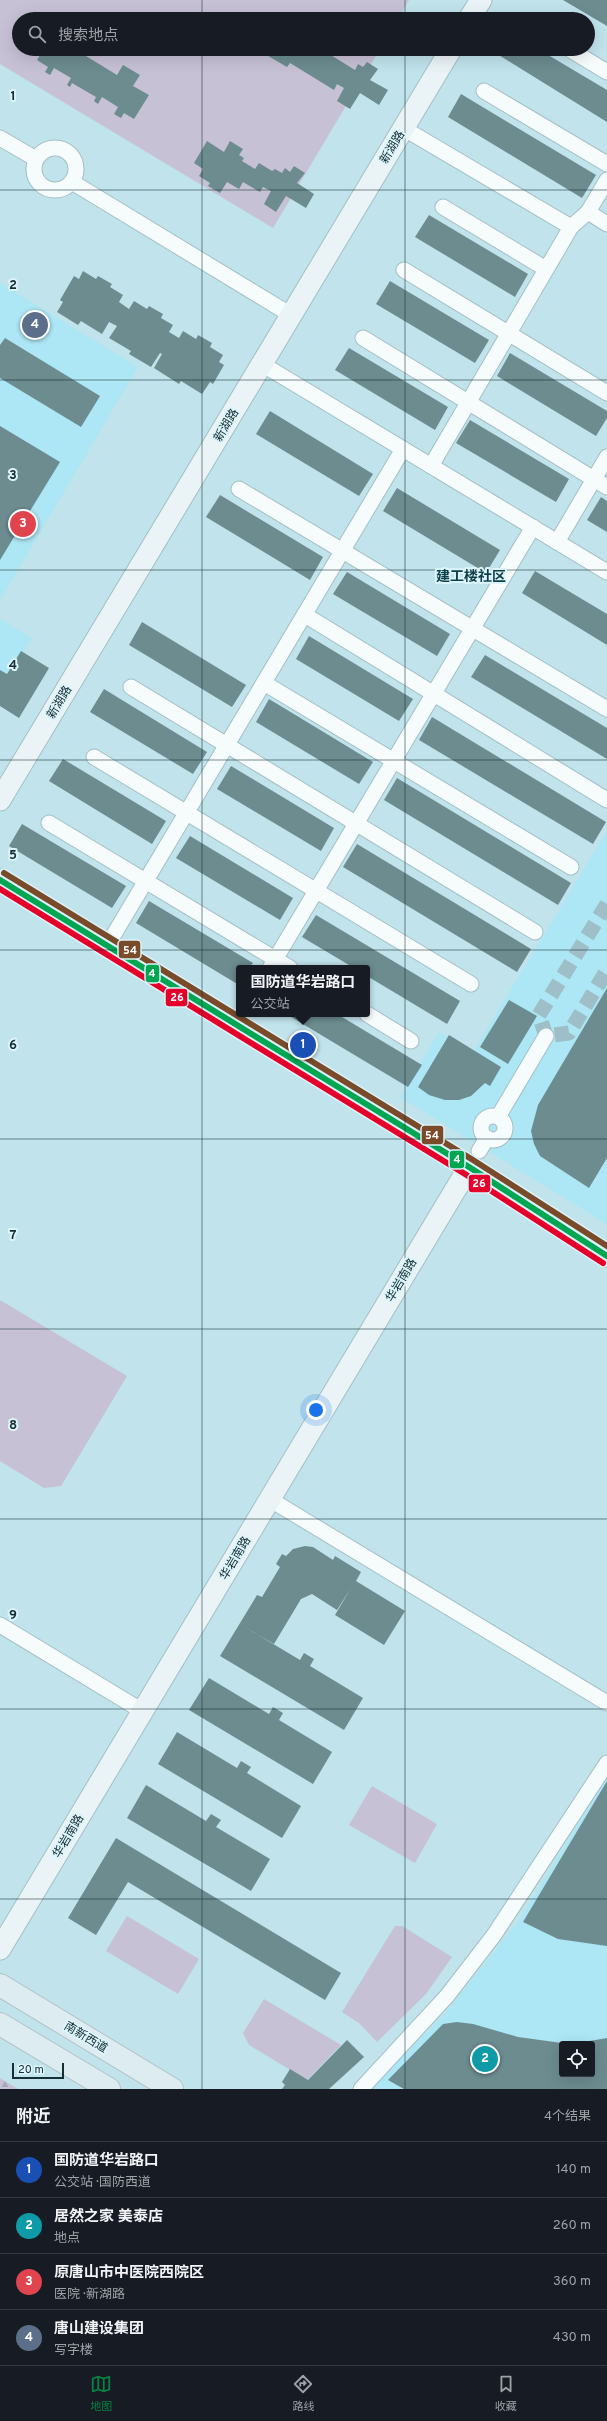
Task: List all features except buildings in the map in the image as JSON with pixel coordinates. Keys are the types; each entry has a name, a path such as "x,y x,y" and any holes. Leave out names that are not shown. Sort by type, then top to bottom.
{"main road":[{"name":"南新西道","path":"0,1985 172,2089"},
{"path":"0,2024 109,2089"}],"street":[{"path":"473,12 481,0"},
{"name":"新湖路","path":"0,800 447,56"},
{"path":"581,56 607,72"},
{"path":"484,91 607,164"},
{"path":"403,128 571,227"},
{"path":"0,138 36,159"},
{"path":"53,148 66,151 71,156 76,168 72,182 61,190 47,189 41,186 34,173 36,159 40,154 53,148"},
{"path":"431,466 571,227 588,212 607,180"},
{"path":"72,182 291,315"},
{"path":"443,207 546,269"},
{"path":"588,212 607,224"},
{"path":"404,270 607,393"},
{"path":"363,338 601,483"},
{"path":"262,364 607,572"},
{"path":"108,946 403,449"},
{"path":"557,542 601,483 607,458"},
{"path":"239,489 607,709"},
{"path":"49,824 146,882 273,964 533,527"},
{"path":"304,615 607,800"},
{"path":"264,683 571,868"},
{"path":"131,687 535,932"},
{"path":"94,757 471,984"},
{"path":"0,880 108,946 239,1019 474,1159 607,1256"},
{"path":"370,1016 411,1041"},
{"path":"474,1159 487,1138 494,1140 504,1133 505,1126 498,1117 546,1036"},
{"name":"华岩南路","path":"0,1949 144,1712 474,1159"},
{"path":"271,1500 607,1703"},
{"path":"0,1625 144,1712"},
{"path":"361,2089 447,1996 494,1935 607,1763"}],"shaded area":[{"path":"0,283 138,367 0,600"},
{"path":"0,619 32,638 0,691"},
{"path":"607,831 607,1224 400,1097 439,1032 473,1052"},
{"path":"607,1777 607,2089 371,2089 447,2011 522,1916"}],"green space":[{"path":"0,0 409,0 402,12 12,12 12,56 376,56 273,228 0,64"},
{"path":"0,1300 127,1376 61,1486 44,1488 0,1461"},
{"path":"372,1786 437,1824 415,1863 349,1825"},
{"path":"127,1916 199,1959 178,1994 106,1951"},
{"path":"395,1926 402,1926 452,1957 426,1994 377,2042 359,2023 342,2012"},
{"path":"264,1999 341,2045 307,2080 249,2045 243,2033"},
{"path":"0,2078 18,2089 0,2089"}],"tunnel":[{"path":"607,904 539,1015 546,1036 569,1033 607,970"}],"transit line":[{"name":"54","path":"4,873 236,1015"},
{"name":"4","path":"0,880 469,1167 607,1256"},
{"name":"26","path":"0,889 465,1174 603,1263"},
{"name":"54","path":"239,1017 473,1160 607,1246"}],"place":[{"name":"唐山建设集团","path":"35,325"},
{"name":"原唐山市中医院西院区","path":"23,524"},
{"name":"国防道华岩路口","path":"303,1045"},
{"name":"居然之家 美泰店","path":"485,2059"}],"district":[{"name":"建工楼社区","path":"471,576"}]}
